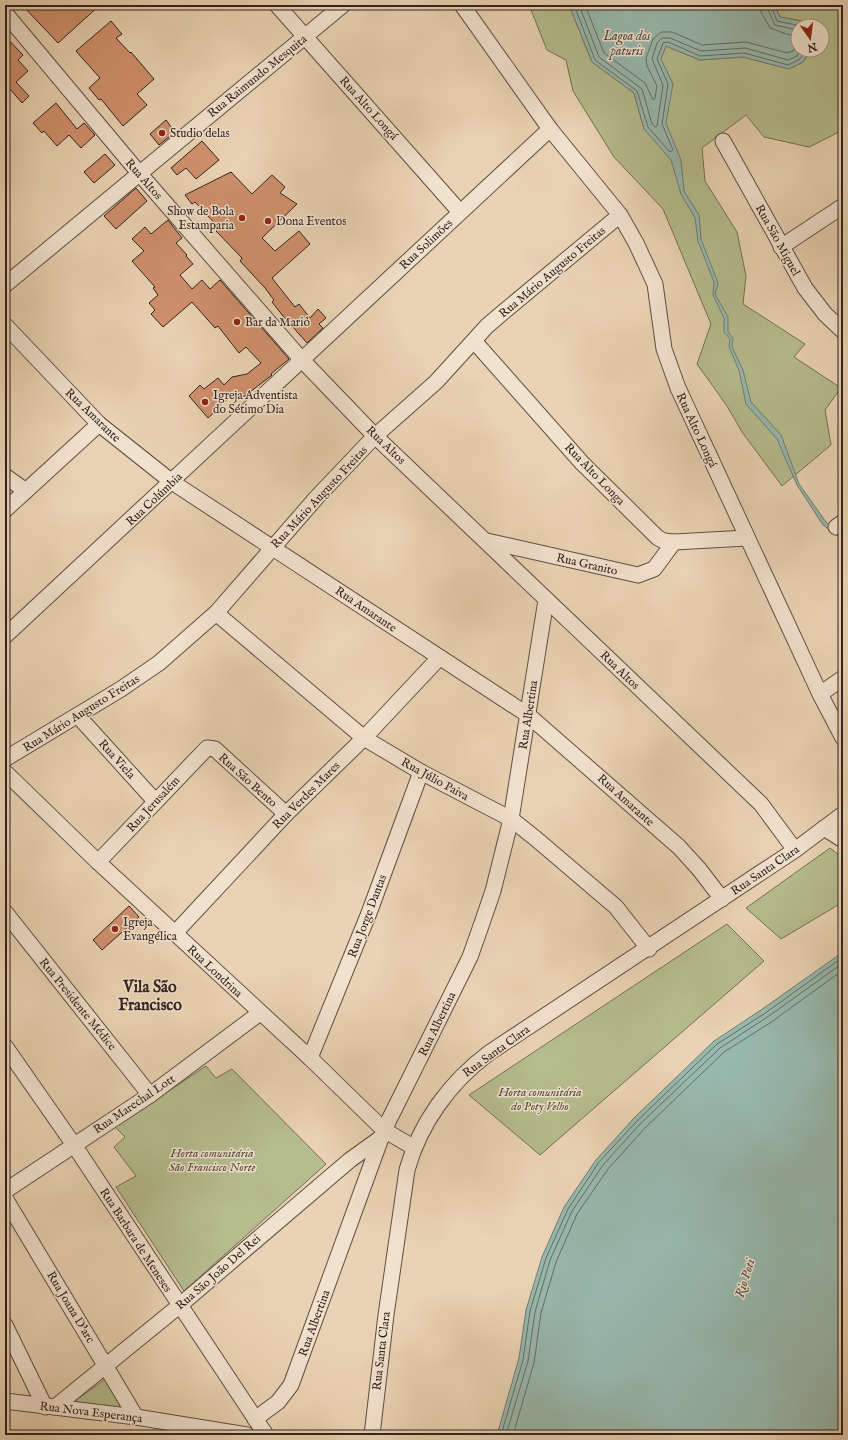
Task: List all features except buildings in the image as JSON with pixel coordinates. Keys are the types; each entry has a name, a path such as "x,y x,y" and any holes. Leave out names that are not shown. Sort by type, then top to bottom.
{"street":[{"name":"Rua Alto Longá","path":"277,5 460,212"},
{"name":"Rua Raimundo Mesquita","path":"5,285 138,173 343,5"},
{"name":"Rua Alto Longá","path":"462,5 550,129 620,215 636,243 655,284 664,349 670,370 820,694 843,738"},
{"name":"Rua Altos","path":"5,13 138,173 301,360 375,436 487,540 546,600 761,804 796,850"},
{"name":"Rua Solimões","path":"301,360 550,129"},
{"name":"Rua São Miguel","path":"723,141 781,247 814,300 843,331"},
{"path":"781,247 843,206"},
{"name":"Rua Mário Augusto Freitas","path":"5,759 78,716 159,663 216,614 273,547 375,436 436,382 474,341 507,309 620,215"},
{"name":"Rua Amarante","path":"5,325 99,424 172,482 528,716 678,847 699,868 722,899"},
{"name":"Rua Alto Longa","path":"474,341 593,474 658,538 664,542 747,538"},
{"name":"Rua Colúmbia","path":"5,636 172,482 301,360"},
{"path":"5,510 99,424"},
{"path":"5,476 26,491"},
{"name":"Rua Granito","path":"487,540 638,575 654,568 674,542"},
{"name":"Rua Albertina","path":"255,1418 278,1402 287,1393 291,1385 383,1134 470,958 492,891 510,819 546,600"},
{"name":"Rua Júlio Paiva","path":"216,614 364,738 421,772 510,819 584,878 616,907 649,949"},
{"name":"Rua Verdes Mares","path":"175,933 286,814 364,738 439,658"},
{"path":"820,694 843,678"},
{"name":"Rua Viela","path":"78,716 155,801"},
{"name":"Rua Jerusalém","path":"98,862 204,750 210,747"},
{"name":"Rua São Bento","path":"210,747 286,814"},
{"name":"Rua Londrina","path":"5,772 98,862 310,1058 383,1134 413,1148"},
{"name":"Rua Jorge Dantas","path":"310,1058 369,913 421,772"},
{"name":"Rua Santa Clara","path":"372,1435 386,1315 403,1192 413,1148 437,1106 459,1078 472,1066 796,850 843,814"},
{"path":"824,828 843,840"},
{"name":"Rua Presidente Médice","path":"5,912 150,1095"},
{"name":"Rua Marechal Lott","path":"5,1191 150,1095 260,1013"},
{"name":"Rua Barbara de Meneses","path":"5,1046 74,1145 266,1435"},
{"name":"Rua São João Del Rei","path":"50,1407 106,1366 180,1306 350,1160 383,1134"},
{"name":"Rua Joana D'arc","path":"5,1198 136,1417"},
{"path":"5,1325 50,1407"},
{"name":"Rua Nova Esperança","path":"5,1401 136,1417 247,1435"}],"green space":[{"path":"529,5 569,5 592,62 634,93 644,129 673,84 660,59 666,46 700,60 743,57 789,69 803,62 806,58 830,58 830,18 790,19 780,17 774,5 843,5 843,130 809,147 764,137 746,115 702,148 705,181 737,232 746,276 743,304 805,344 794,357 841,388 825,410 831,445 782,486 742,432 727,406 697,364 711,324 663,209 614,157 573,91 566,60 547,50"},
{"path":"830,848 843,858 843,902 781,939 746,908"},
{"name":"Horta comunitária do Poty Velho","path":"727,924 764,961 540,1155 469,1095"},
{"name":"Horta comunitária São Francisco Norte","path":"206,1066 216,1078 232,1069 326,1164 184,1291 116,1187 136,1176 114,1147 125,1137 115,1127"},
{"path":"105,1379 123,1411 68,1406"}],"water":[{"name":"Lagoa dos paturis","path":"569,5 774,5 780,17 790,19 790,58 806,58 803,62 789,69 743,57 700,60 666,46 661,59 673,84 666,123 681,160 684,191 699,215 701,239 718,283 715,294 728,317 728,332 733,338 732,347 743,370 751,402 781,435 799,484 826,522 843,536 843,540 823,525 797,485 777,439 746,404 739,370 729,347 730,339 724,332 724,318 713,295 714,282 698,241 695,218 681,194 671,160 644,129 634,93 592,62"},
{"name":"Rio Poti","path":"843,952 843,1435 497,1435 519,1358 526,1310 542,1257 564,1207 596,1160 634,1118 714,1041"}],"place":[{"name":"Studio delas","path":"162,133"},
{"name":"Show de Bola Estamparia","path":"242,218"},
{"name":"Dona Eventos","path":"268,221"},
{"name":"Bar da Mariô","path":"237,322"},
{"name":"Igreja Adventista do Sétimo Dia","path":"205,402"},
{"name":"Igreja Evangélica","path":"115,929"}],"district":[{"name":"Vila São Francisco","path":"150,995"}]}
